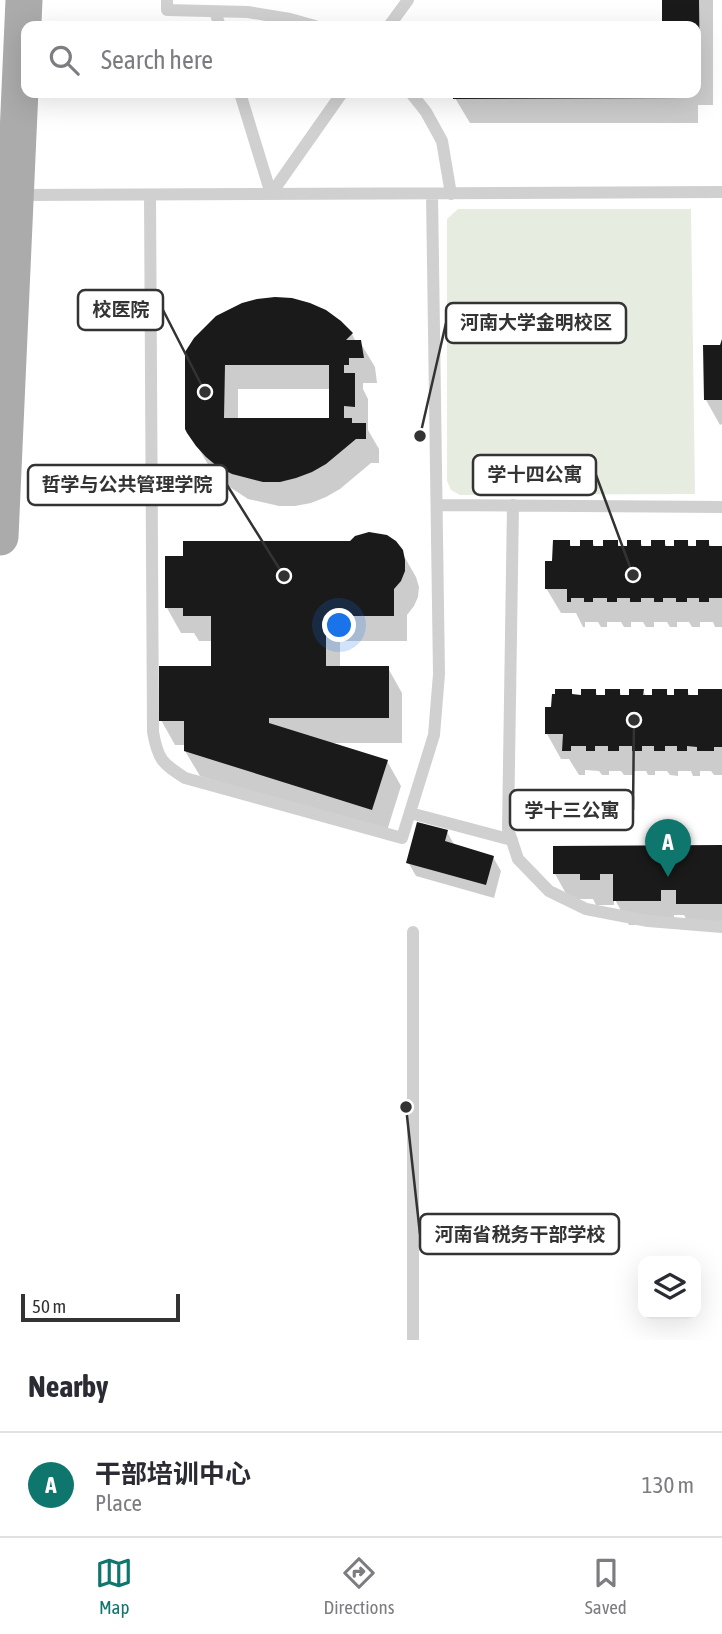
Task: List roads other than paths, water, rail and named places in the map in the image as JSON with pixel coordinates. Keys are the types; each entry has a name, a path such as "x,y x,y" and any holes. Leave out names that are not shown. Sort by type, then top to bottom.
{"main road":[{"path":"23,21 24,0"},
{"path":"0,537 21,65"}],"lane":[{"path":"167,0 167,10 248,12 297,21"},
{"path":"393,21 408,0"},
{"path":"215,12 218,21"},
{"path":"242,98 271,194"},
{"path":"271,194 338,98"},
{"path":"415,98 442,141 451,194"},
{"path":"15,195 722,192"},
{"path":"150,195 153,732 156,751 165,765 185,778 402,838 433,735 439,674 432,194"},
{"path":"437,505 722,507"},
{"path":"513,505 508,829 518,859 549,891 586,909 648,921 722,928"},
{"path":"410,813 512,840"},
{"path":"413,932 413,1340"}],"place":[{"name":"校医院","path":"205,392"},
{"name":"河南大学金明校区","path":"420,436"},
{"name":"学十四公寓","path":"633,575"},
{"name":"哲学与公共管理学院","path":"284,576"},
{"name":"学十三公寓","path":"634,720"},
{"name":"干部培训中心","path":"668,877"},
{"name":"河南省税务干部学校","path":"406,1107"}]}
